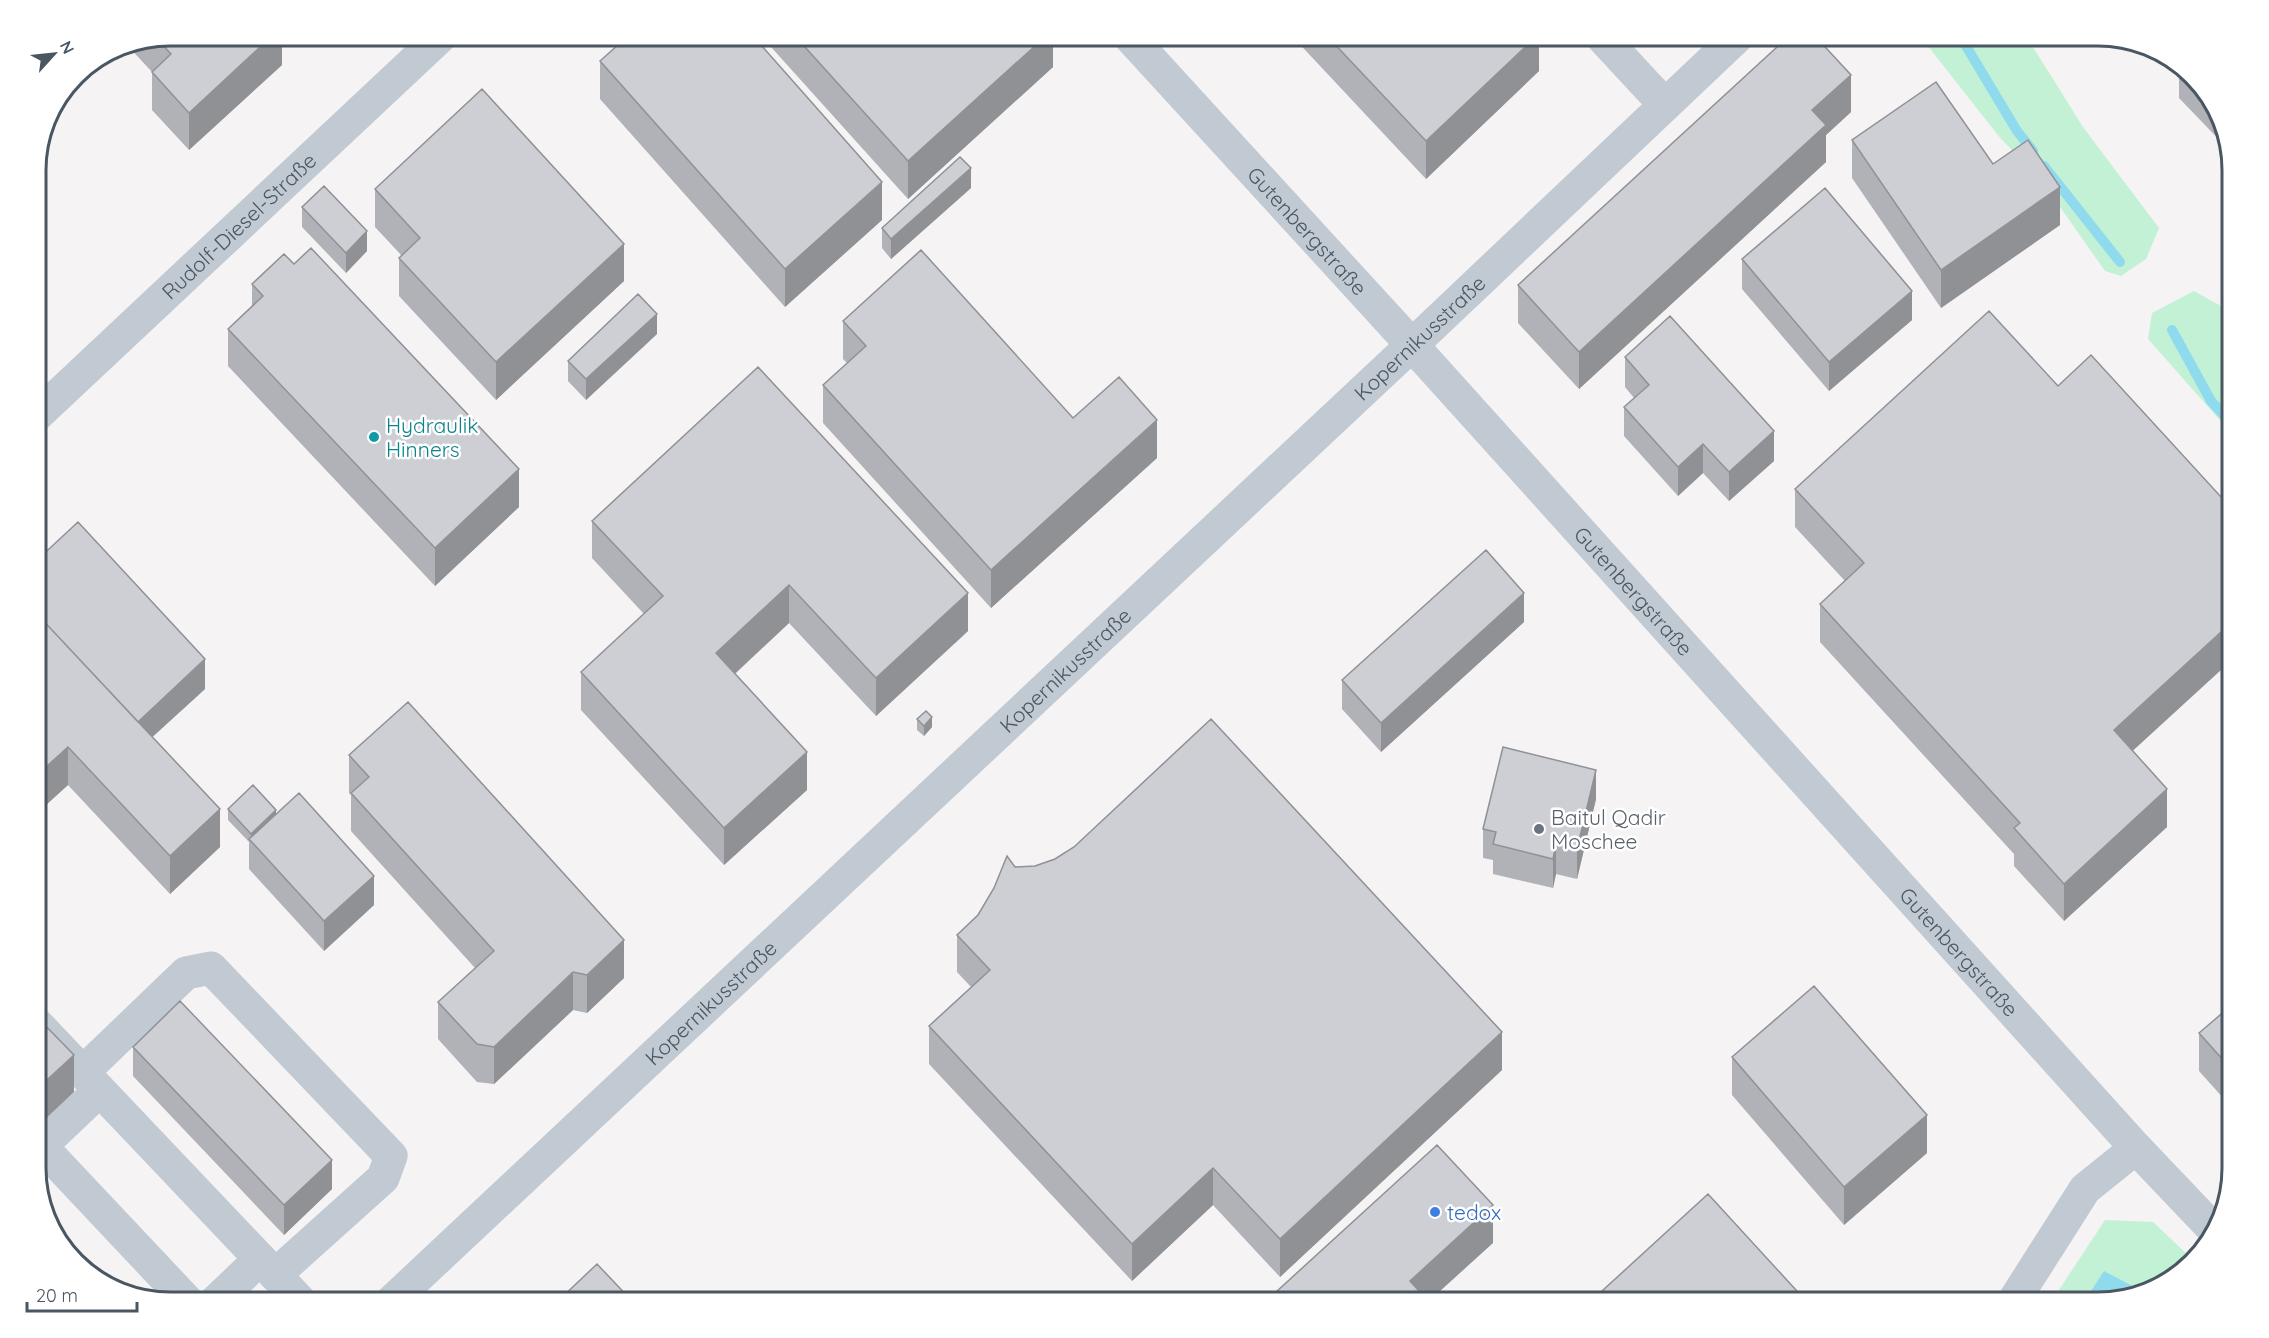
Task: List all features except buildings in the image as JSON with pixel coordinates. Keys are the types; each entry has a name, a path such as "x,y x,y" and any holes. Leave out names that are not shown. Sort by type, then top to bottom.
{"street":[{"name":"Rudolf-Diesel-Straße","path":"47,406 430,46"},
{"name":"Gutenbergstraße","path":"1138,46 1412,345 2136,1148 2208,1224"},
{"path":"1610,46 1665,105"},
{"name":"Kopernikusstraße","path":"402,1292 1412,345 1727,46"},
{"path":"47,1138 91,1081 186,973 211,969 391,1156 383,1178 268,1267 230,1292"},
{"path":"47,1035 292,1292"},
{"path":"2019,1292 2085,1189 2136,1148"},
{"path":"47,1156 178,1292"}],"green space":[{"path":"1928,46 2032,46 2083,127 2159,228 2146,259 2121,276 2105,271 2039,177 2001,139"},
{"path":"2194,291 2222,309 2222,423 2148,339 2152,313"},
{"path":"2105,1220 2153,1222 2187,1254 2160,1275 2130,1287 2098,1292 2058,1292"}],"water":[{"path":"2104,1271 2133,1286 2114,1290 2090,1292"}],"waterway":[{"path":"1966,46 2017,131 2033,151"},
{"path":"2044,166 2120,262"},
{"path":"2172,330 2211,401 2222,413"}],"place":[{"name":"Hydraulik Hinners","path":"374,437"},
{"name":"Baitul Qadir Moschee","path":"1539,829"},
{"name":"tedox","path":"1435,1212"}]}
